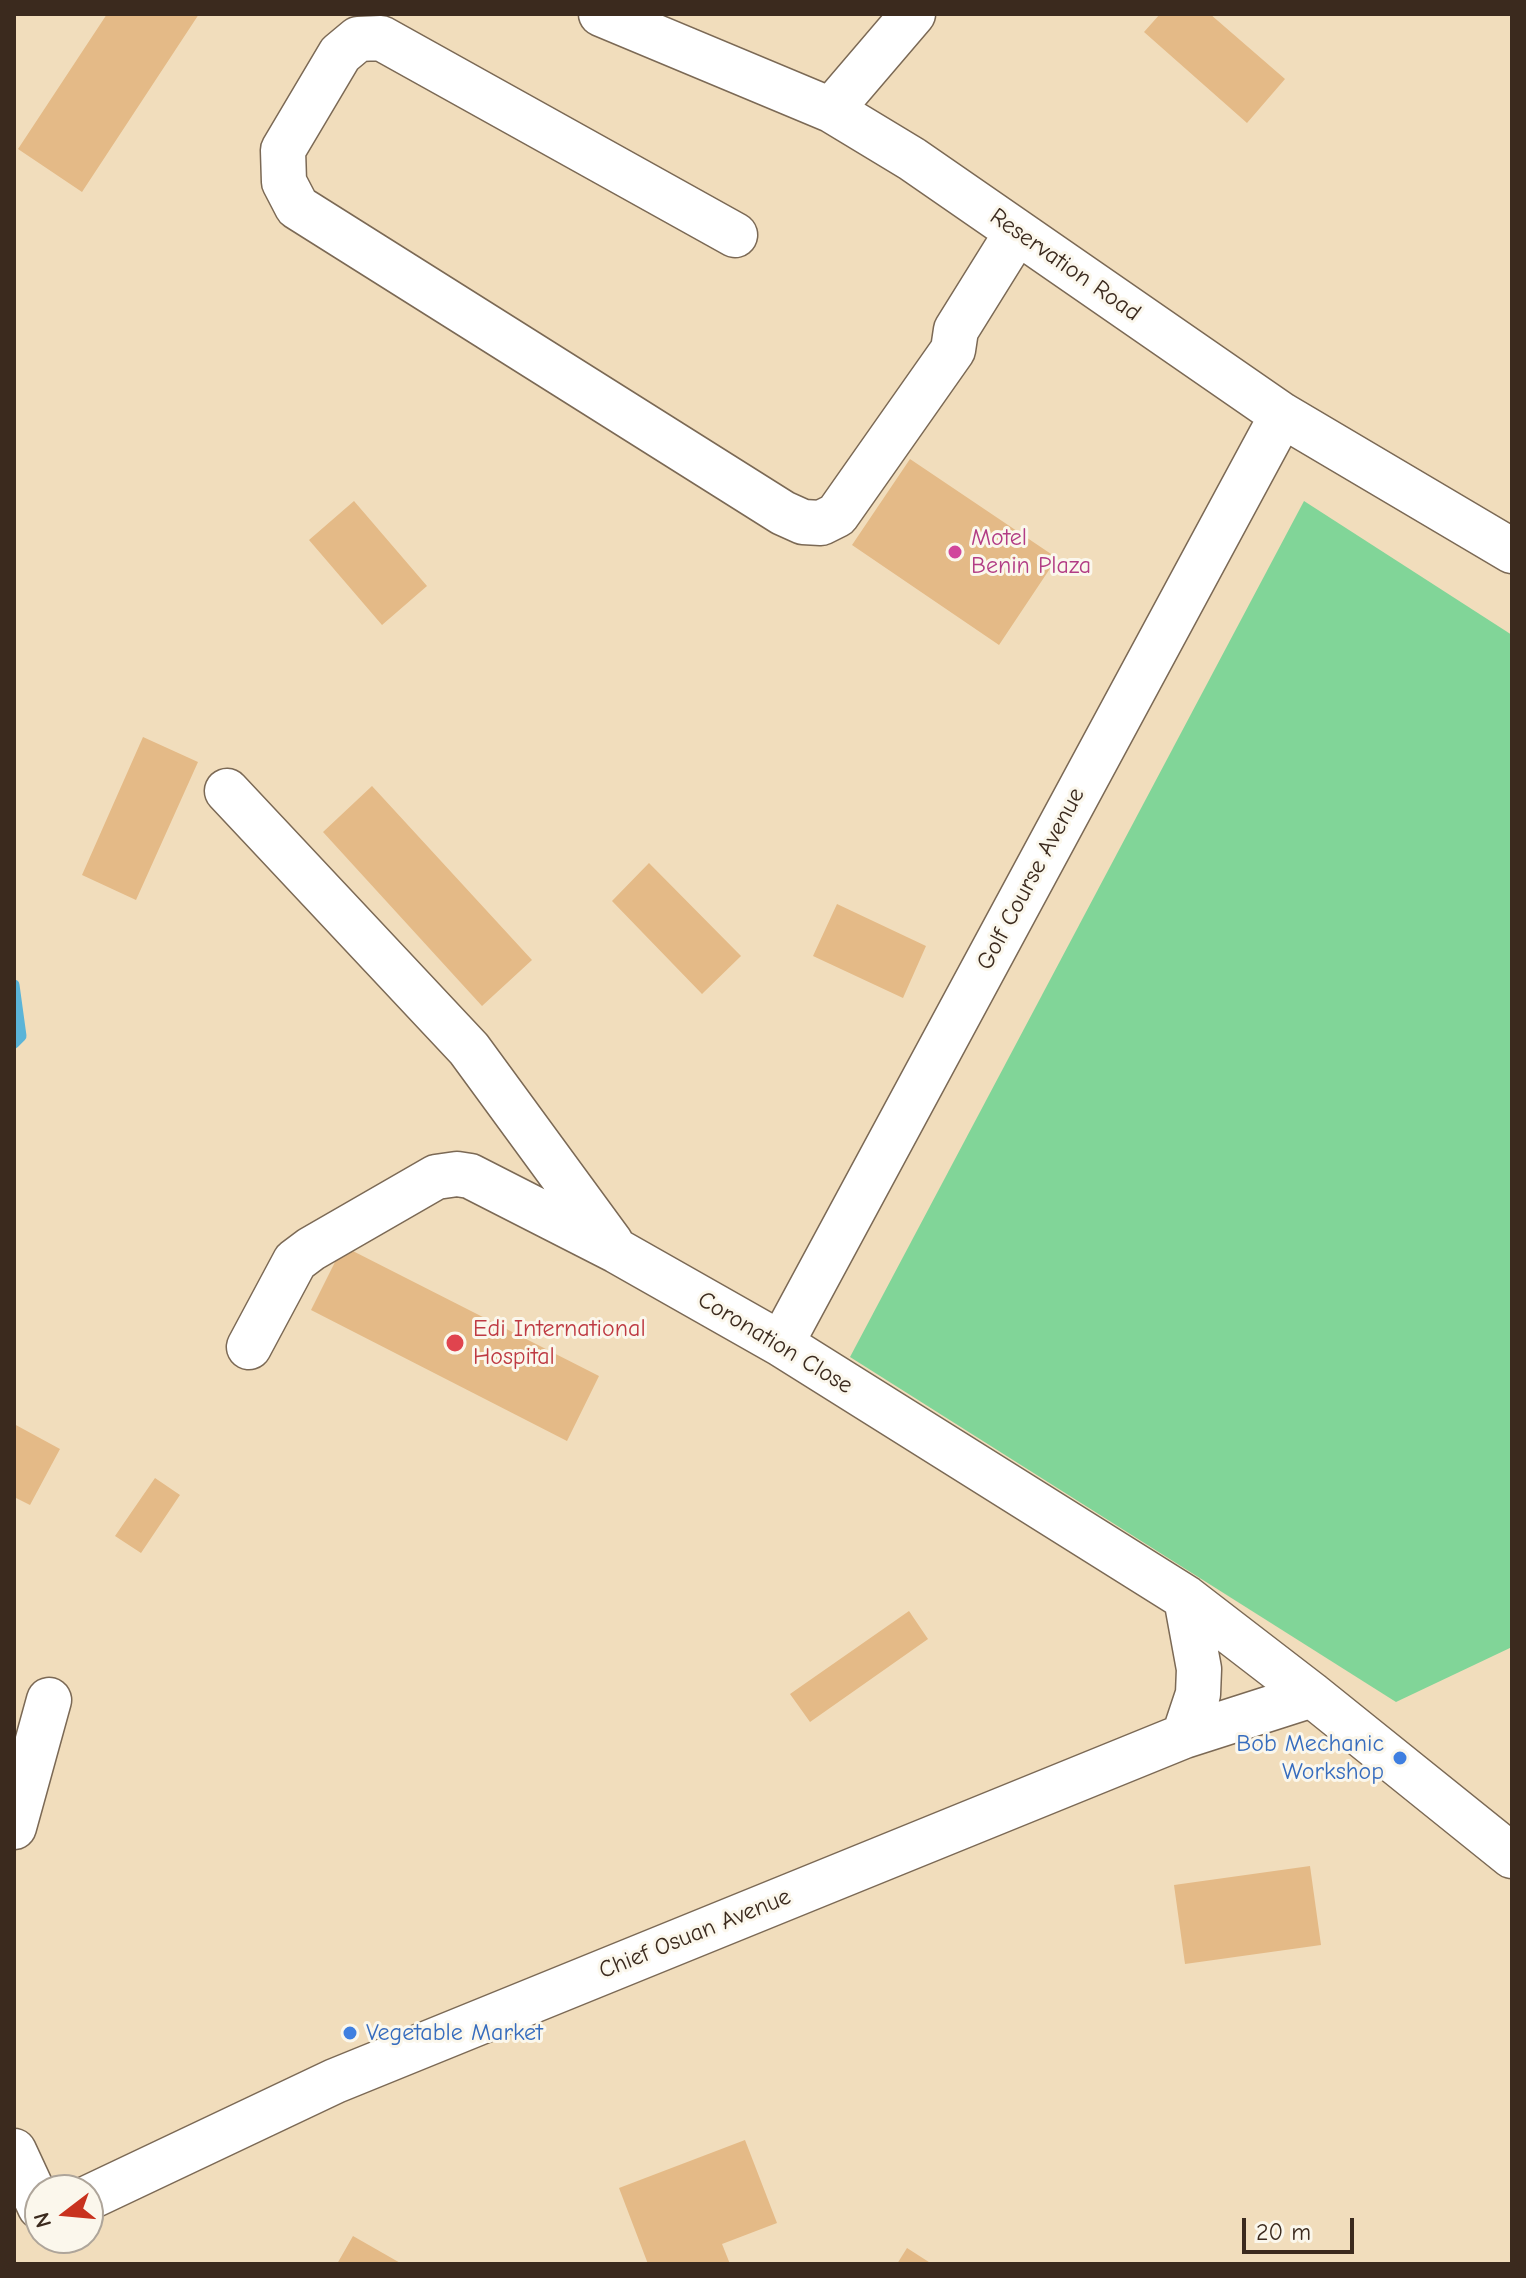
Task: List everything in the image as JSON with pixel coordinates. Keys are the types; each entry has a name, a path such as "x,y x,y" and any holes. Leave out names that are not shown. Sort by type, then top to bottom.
{"street":[{"name":"Reservation Road","path":"601,14 831,110 912,159 1282,415 1512,551"},
{"path":"831,110 913,14"},
{"path":"735,235 381,38 358,39 340,54 283,150 284,182 297,207 783,513 803,522 821,523 837,515 953,350 956,330 1026,238"},
{"name":"Golf Course Avenue","path":"781,1344 1282,415"},
{"path":"227,791 469,1049 617,1251"},
{"name":"Coronation Close","path":"249,1347 295,1261 436,1177 470,1176 617,1251 781,1344 1186,1598 1512,1856"},
{"path":"1184,1736 1198,1694 1199,1669 1186,1598"},
{"name":"Chief Osuan Avenue","path":"104,2190 335,2081 1184,1736 1312,1695"},
{"path":"14,1827 49,1700"},
{"path":"14,2151 25,2174"}],"green space":[{"path":"1304,501 1512,635 1512,1647 1396,1702 850,1357"}],"building":[{"path":"107,14 199,14 82,192 18,149"},
{"path":"1160,14 1210,14 1285,79 1247,123 1144,32"},
{"name":"Motel Benin Plaza","path":"910,459 1057,558 999,645 852,545"},
{"path":"354,501 427,586 382,625 309,540"},
{"path":"143,737 198,762 136,900 82,875"},
{"path":"372,786 532,960 482,1006 323,832"},
{"path":"649,863 741,956 702,994 612,901"},
{"path":"837,904 926,946 903,998 813,956"},
{"name":"Edi International Hospital","path":"343,1246 599,1376 567,1441 311,1310"},
{"path":"14,1424 60,1449 30,1505 14,1497"},
{"path":"155,1478 180,1495 141,1553 115,1536"},
{"path":"909,1611 928,1639 810,1722 790,1694"},
{"path":"1310,1866 1321,1945 1185,1964 1174,1885"},
{"path":"745,2140 777,2223 722,2244 730,2264 648,2264 619,2188"},
{"path":"353,2236 402,2264 337,2264"},
{"path":"907,2248 932,2264 897,2264"}],"waterway":[{"path":"14,985 21,1036 14,1043"}],"place":[{"name":"Motel Benin Plaza","path":"955,552"},
{"name":"Edi International Hospital","path":"455,1343"},
{"name":"Bob Mechanic Workshop","path":"1400,1758"},
{"name":"Vegetable Market","path":"350,2033"}]}
